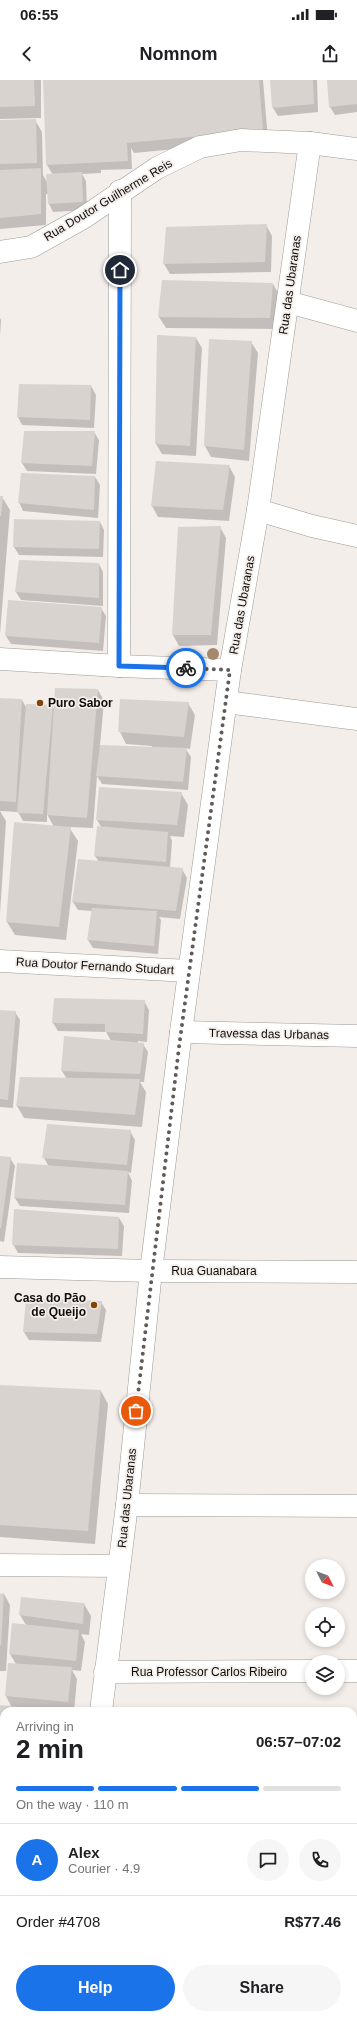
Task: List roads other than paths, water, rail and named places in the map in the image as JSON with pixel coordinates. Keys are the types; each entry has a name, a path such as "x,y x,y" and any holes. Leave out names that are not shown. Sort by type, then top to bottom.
{"street":[{"name":"Rua Doutor Guilherme Reis","path":"0,252 31,247 83,218 120,191 157,168 200,147 241,140 310,143 357,149"},
{"name":"Rua das Ubaranas","path":"101,1707 127,1505 151,1271 189,971 230,670 258,510 310,143"},
{"path":"119,666 120,191"},
{"path":"288,302 357,321"},
{"path":"258,510 312,526 357,536"},
{"path":"0,659 119,666 230,670"},
{"path":"226,702 357,719"},
{"name":"Rua Doutor Fernando Studart","path":"0,961 189,971"},
{"name":"Travessa das Urbanas","path":"181,1032 357,1036"},
{"name":"Rua Guanabara","path":"0,1267 151,1271 357,1272"},
{"path":"127,1505 357,1506"},
{"path":"0,1565 119,1566"},
{"name":"Rua Professor Carlos Ribeiro","path":"105,1672 305,1671"},
{"path":"345,1671 357,1671"}],"place":[{"name":"Puro Sabor","path":"40,703"},
{"name":"Casa do Pão de Queijo","path":"94,1305"}]}
